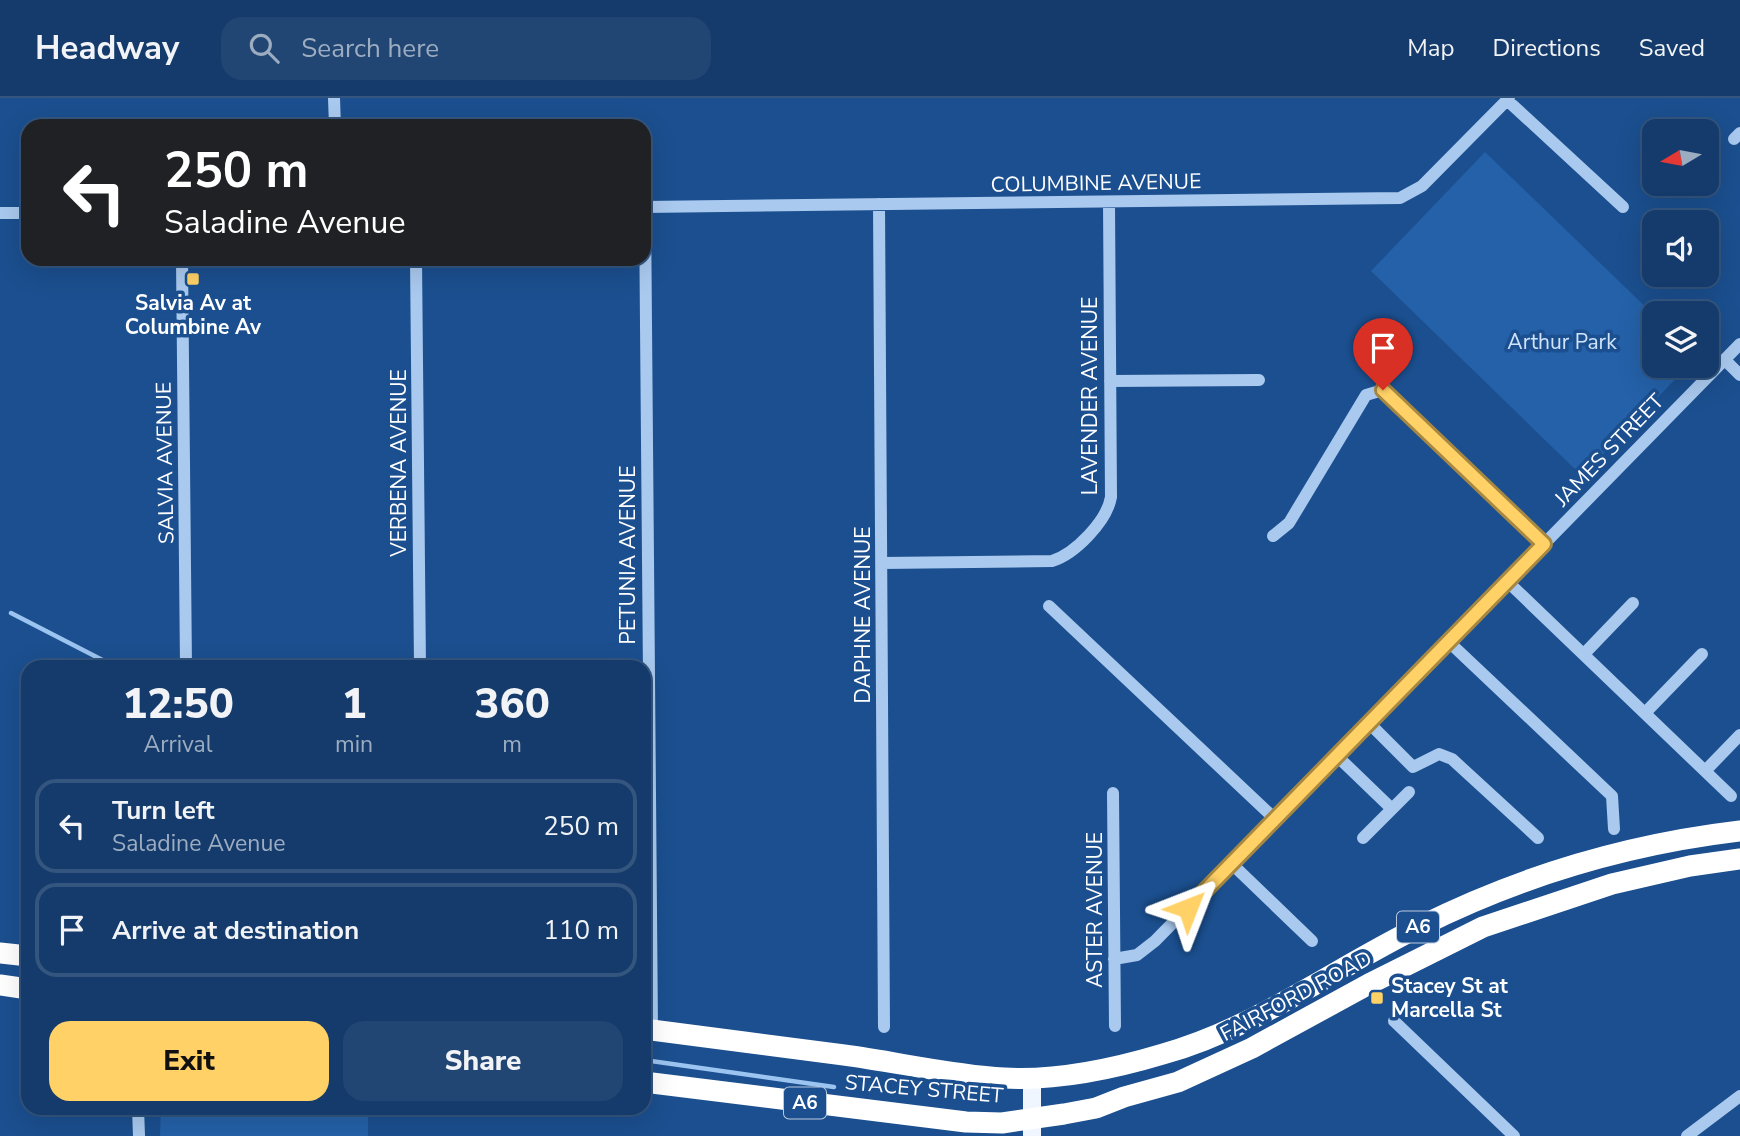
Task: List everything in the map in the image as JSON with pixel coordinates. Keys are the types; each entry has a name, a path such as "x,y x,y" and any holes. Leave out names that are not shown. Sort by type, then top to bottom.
{"highway":[{"name":"FAIRFORD ROAD","path":"1032,1077 1102,1069 1199,1042 1298,995 1421,926 1555,871 1640,848 1740,831"},
{"name":"FAIRFORD ROAD","path":"1032,1127 1178,1082 1243,1053 1436,949 1523,912 1650,874 1740,859"},
{"path":"0,953 21,955"},
{"path":"0,985 21,988"},
{"name":"STACEY STREET","path":"651,1029 992,1077 1032,1077"},
{"name":"STACEY STREET","path":"651,1083 966,1122 1032,1127"},
{"path":"966,1122 990,1136"}],"main road":[{"path":"1032,1077 1032,1127"}],"street":[{"path":"334,98 335,119"},
{"path":"1508,99 1623,207"},
{"name":"COLUMBINE AVENUE","path":"651,206 1400,198 1422,186 1508,99"},
{"name":"LAVENDER AVENUE","path":"882,562 1045,562 1067,555 1109,506 1109,202"},
{"name":"DAPHNE AVENUE","path":"879,204 884,1027"},
{"path":"0,213 21,213"},
{"name":"SALVIA AVENUE","path":"182,266 186,660"},
{"name":"VERBENA AVENUE","path":"416,266 419,660"},
{"name":"PETUNIA AVENUE","path":"644,266 646,660"},
{"name":"JAMES STREET","path":"1114,959 1144,951 1233,864 1740,344"},
{"path":"1724,360 1740,375"},
{"path":"1110,381 1259,380"},
{"path":"1273,536 1289,523 1366,395 1383,390 1544,544"},
{"path":"1507,581 1731,796"},
{"path":"1584,654 1633,603"},
{"path":"1049,606 1276,820"},
{"path":"1449,642 1612,796 1614,829"},
{"path":"1646,713 1702,654"},
{"path":"1369,723 1413,767 1439,754 1452,759 1538,838"},
{"path":"1706,771 1740,735"},
{"path":"1337,756 1392,809"},
{"path":"1363,838 1409,792"},
{"name":"ASTER AVENUE","path":"1113,793 1115,1026"},
{"path":"1233,864 1312,941"},
{"path":"1394,1021 1514,1136"},
{"path":"1687,1136 1740,1096"},
{"path":"138,1115 139,1136"},
{"path":"1700,1126 1711,1136"}],"green space":[{"name":"Arthur Park","path":"1485,152 1642,303 1642,378 1676,378 1582,476 1371,271"},
{"path":"161,1115 368,1115 368,1136 160,1136"}],"waterway":[{"path":"11,613 102,660"},
{"path":"651,1061 834,1087"}],"place":[{"name":"Salvia Av at Columbine Av","path":"193,279"},
{"name":"Stacey St at Marcella St","path":"1377,998"}],"route":[{"path":"1188,908 1544,544 1383,390"}]}
